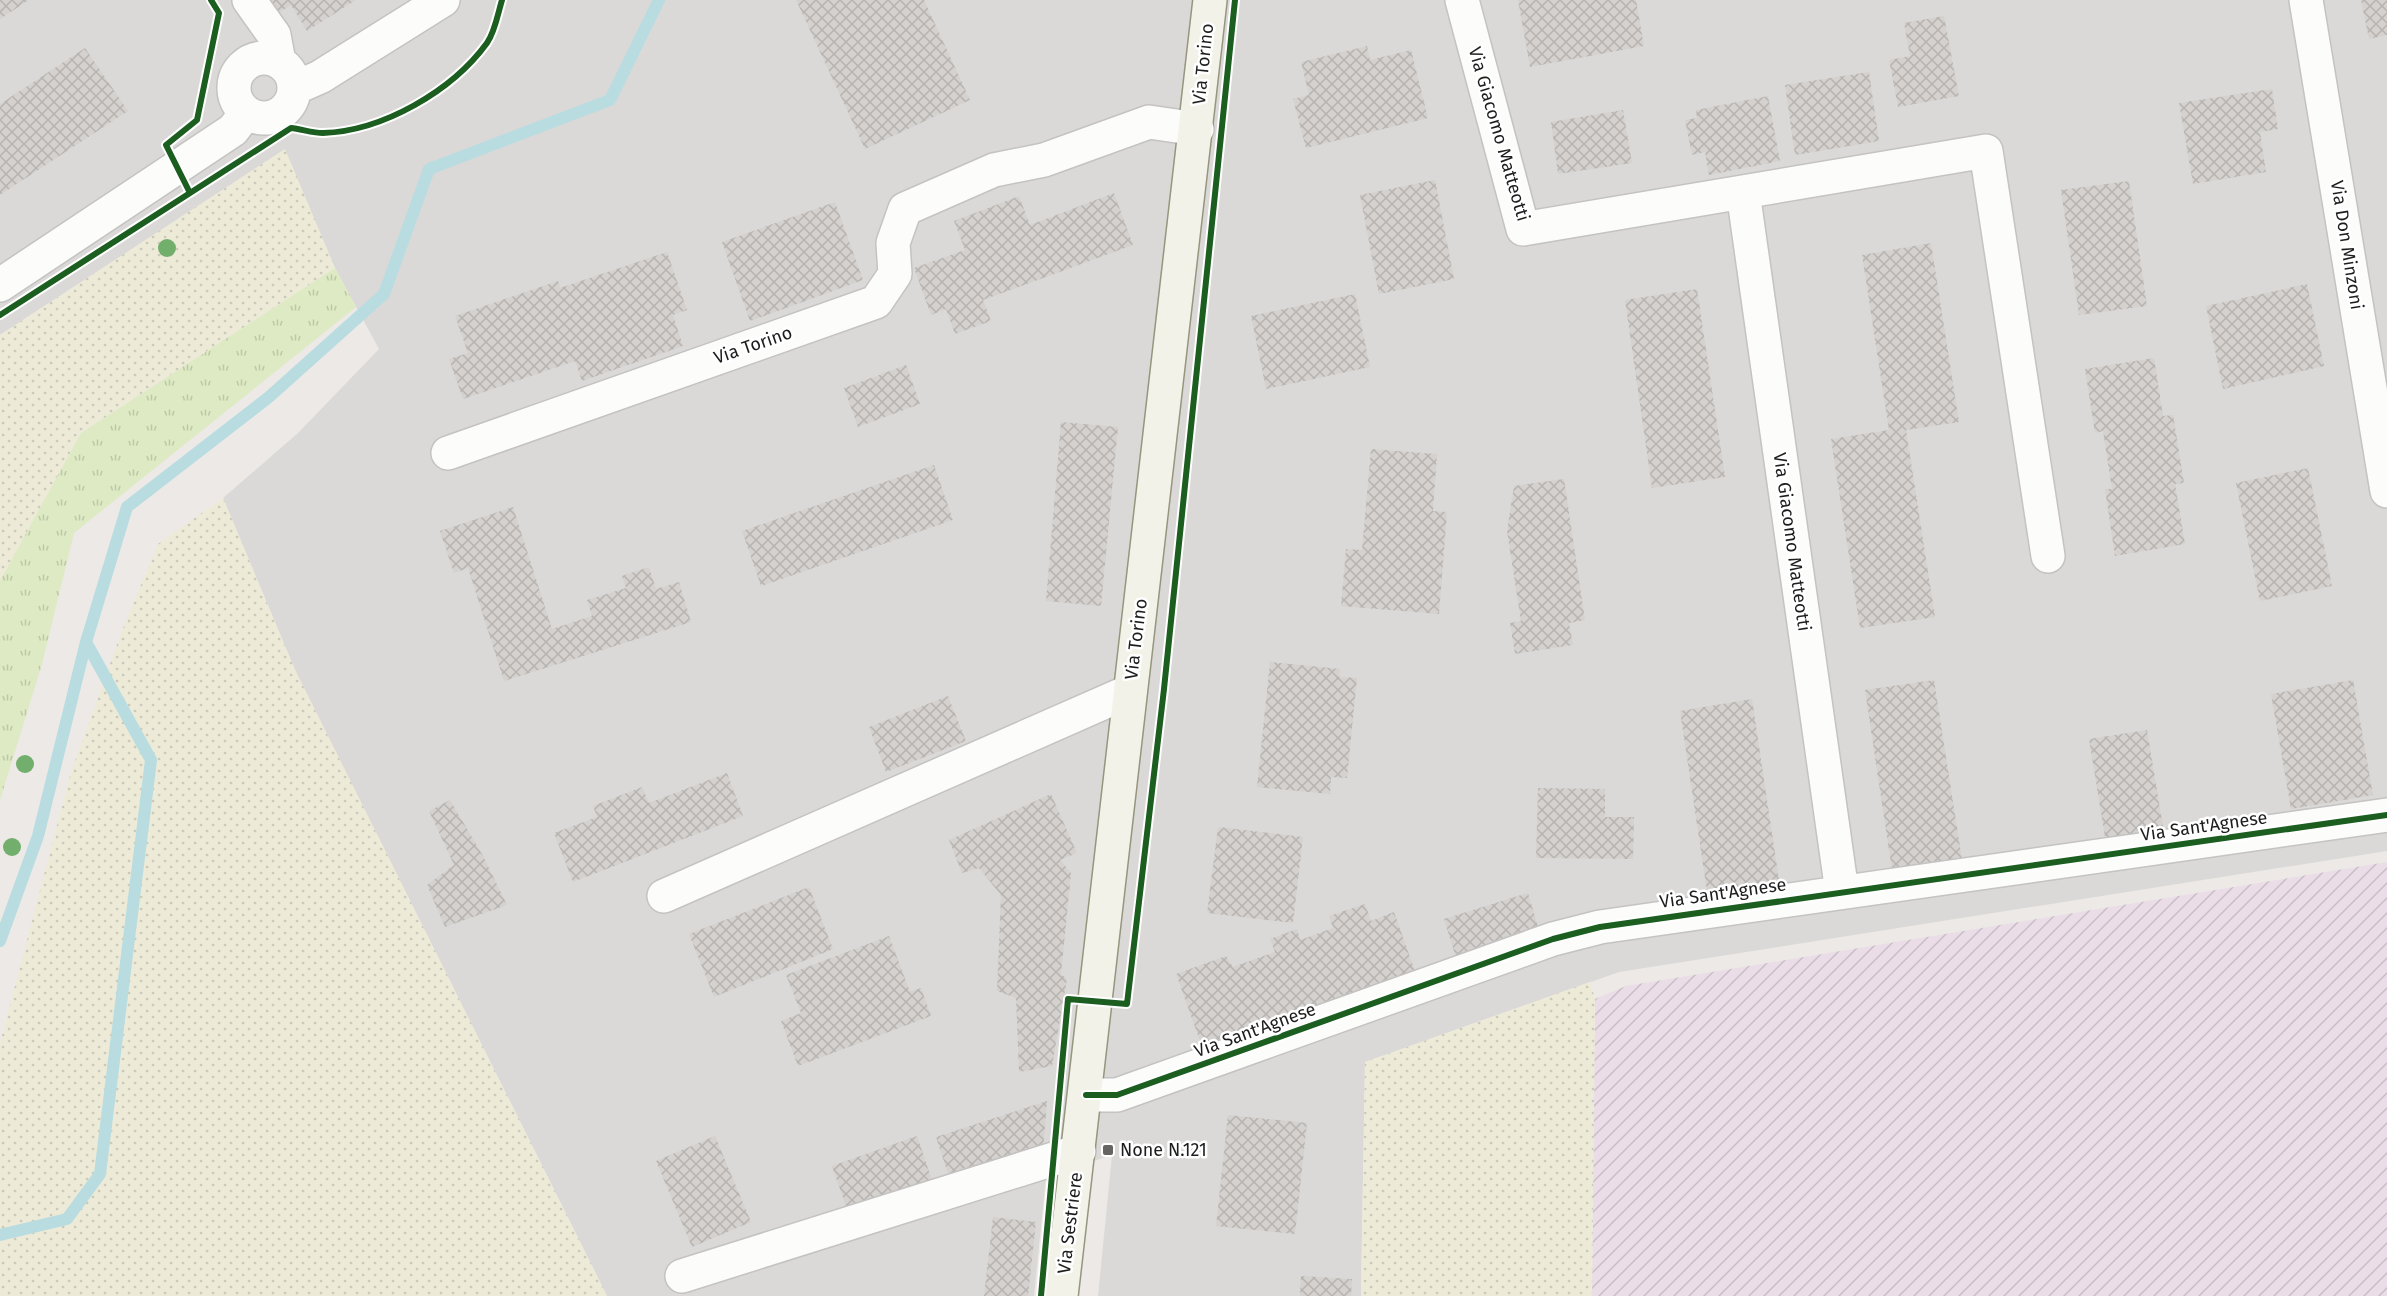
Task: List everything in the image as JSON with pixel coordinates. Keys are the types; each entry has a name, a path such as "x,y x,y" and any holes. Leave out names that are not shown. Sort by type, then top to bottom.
{"main road":[{"name":"Via Torino","path":"1080,1150 1130,691 1197,129 1210,0"},
{"name":"Via Sestriere","path":"1061,1296 1080,1150"}],"street":[{"path":"238,0 245,38 242,67 234,83 236,100 246,113 262,119 272,118 290,104 287,75 274,35 249,0"},
{"path":"242,67 255,59 270,58 287,75 320,77 443,0"},
{"name":"Via Giacomo Matteotti","path":"1462,0 1524,229 1986,151 2048,556"},
{"name":"Via Don Minzoni","path":"2306,0 2387,491"},
{"path":"0,285 233,130 246,113"},
{"name":"Via Torino","path":"448,453 876,302 895,274 893,243 904,209 994,170 1044,160 1149,123 1197,129"},
{"name":"Via Giacomo Matteotti","path":"1743,192 1842,892"},
{"path":"664,896 1130,691"},
{"name":"Via Sant'Agnese","path":"1086,1095 1117,1095 1553,939 1657,918 2387,815"},
{"path":"682,1276 1080,1150"}],"shaded area":[{"path":"0,0 2387,0 2387,851 1619,972 1365,1062 1361,1296 1098,1296 1112,1155 1046,1177 1034,1296 607,1296 295,670 223,498 298,433 379,349 335,268 284,150 0,335"},
{"path":"285,149 335,268 81,433 0,581 0,335"},
{"path":"223,498 295,670 607,1296 0,1296 0,1043 71,772 123,628 158,544"},
{"path":"2387,862 2387,1296 1592,1296 1595,999 1626,986"},
{"path":"1590,982 1595,999 1592,1296 1361,1296 1365,1062"}],"green space":[{"path":"335,268 356,307 74,533 42,664 0,800 0,581 81,433"}],"building":[{"path":"0,0 29,0 0,19"},
{"path":"268,0 356,0 307,31 291,5 277,14"},
{"path":"796,0 924,0 970,100 865,149"},
{"path":"1518,0 1636,0 1644,46 1530,67"},
{"path":"2361,0 2387,0 2387,35 2369,39"},
{"path":"1944,16 1959,96 1898,107 1889,60 1910,56 1904,23"},
{"path":"1367,46 1370,60 1411,50 1428,118 1306,148 1293,99 1309,95 1301,62"},
{"path":"85,48 128,111 0,195 0,104"},
{"path":"1869,72 1879,141 1795,155 1785,85"},
{"path":"2272,89 2278,129 2260,132 2266,172 2193,184 2179,103"},
{"path":"1768,96 1780,161 1709,175 1705,152 1692,155 1685,120 1697,118 1696,110"},
{"path":"1623,110 1632,163 1558,174 1551,122"},
{"path":"1435,180 1454,279 1379,294 1360,195"},
{"path":"2129,181 2147,306 2079,315 2061,190"},
{"path":"1114,193 1133,245 983,300 991,321 955,334 946,309 931,315 914,268 965,250 954,221 1019,196 1030,225"},
{"path":"835,202 863,280 750,321 722,242"},
{"path":"1931,243 1959,422 1906,430 1935,617 1860,628 1831,439 1889,430 1862,255"},
{"path":"667,252 687,310 673,315 683,346 582,381 575,361 463,399 449,359 468,353 455,316 558,281 560,288"},
{"path":"2307,284 2324,366 2223,389 2206,306"},
{"path":"1697,289 1725,477 1652,488 1625,300"},
{"path":"1355,294 1370,367 1266,389 1251,316"},
{"path":"2154,358 2163,416 2173,415 2184,483 2175,484 2185,544 2115,556 2105,489 2112,489 2103,431 2095,433 2085,369"},
{"path":"906,365 920,404 858,427 844,388"},
{"path":"1061,422 1118,427 1101,606 1046,601"},
{"path":"1371,449 1437,454 1433,511 1447,512 1439,614 1341,606 1346,549 1362,550"},
{"path":"934,465 953,520 761,586 742,531"},
{"path":"2308,468 2332,586 2260,601 2236,483"},
{"path":"1564,479 1585,620 1569,623 1573,645 1515,654 1510,623 1521,621 1507,531 1514,486"},
{"path":"513,507 552,629 592,616 587,600 626,588 622,576 649,567 656,589 679,582 691,622 504,681 468,568 454,573 440,531"},
{"path":"1270,662 1340,669 1339,677 1357,678 1347,778 1331,777 1330,794 1257,787"},
{"path":"1934,680 1963,866 1893,877 1865,690"},
{"path":"2353,680 2373,795 2291,809 2271,694"},
{"path":"948,696 966,741 886,772 869,727"},
{"path":"1752,699 1780,887 1708,898 1680,711"},
{"path":"2147,730 2164,833 2106,843 2089,739"},
{"path":"727,773 743,816 573,882 554,833 597,817 593,806 642,787 649,803"},
{"path":"1538,788 1605,789 1605,817 1634,817 1633,859 1536,858"},
{"path":"1051,794 1077,853 1060,860 1071,873 1061,974 1067,979 1052,1066 1019,1072 1016,998 997,991 1001,895 979,868 962,873 949,840"},
{"path":"450,800 483,856 507,905 445,927 427,885 454,865 429,811"},
{"path":"1218,827 1303,837 1293,923 1207,913"},
{"path":"809,887 833,949 714,997 689,934"},
{"path":"1528,893 1541,937 1458,964 1444,919"},
{"path":"1365,904 1371,921 1394,912 1416,974 1204,1052 1176,974 1226,956 1233,967 1275,952 1270,939 1297,929 1300,940 1333,928 1329,916"},
{"path":"889,936 910,992 921,988 931,1016 798,1066 781,1021 801,1013 786,975"},
{"path":"1047,1101 1043,1152 950,1180 936,1137"},
{"path":"1228,1115 1307,1123 1295,1234 1216,1226"},
{"path":"715,1136 751,1222 692,1247 656,1161"},
{"path":"917,1136 934,1186 849,1215 832,1166"},
{"path":"993,1217 1036,1222 1028,1296 984,1296"},
{"path":"1301,1276 1352,1279 1351,1296 1300,1296"}],"waterway":[{"path":"0,941 38,836 86,642 127,507 269,397 384,294 429,169 610,100 659,0"},
{"path":"0,1235 67,1219 100,1174 151,760 86,642"}],"cycle path":[{"path":"211,0 219,13 197,120 166,145 190,193 291,128 319,133 346,131 392,116 436,92 472,61 490,39 502,0"},
{"path":"1041,1296 1068,999 1127,1004 1164,689 1235,0"},
{"path":"0,315 190,193"},
{"path":"1086,1095 1117,1095 1553,939 1600,927 2387,815"}],"place":[{"name":"None N.121","path":"1108,1150"}]}
